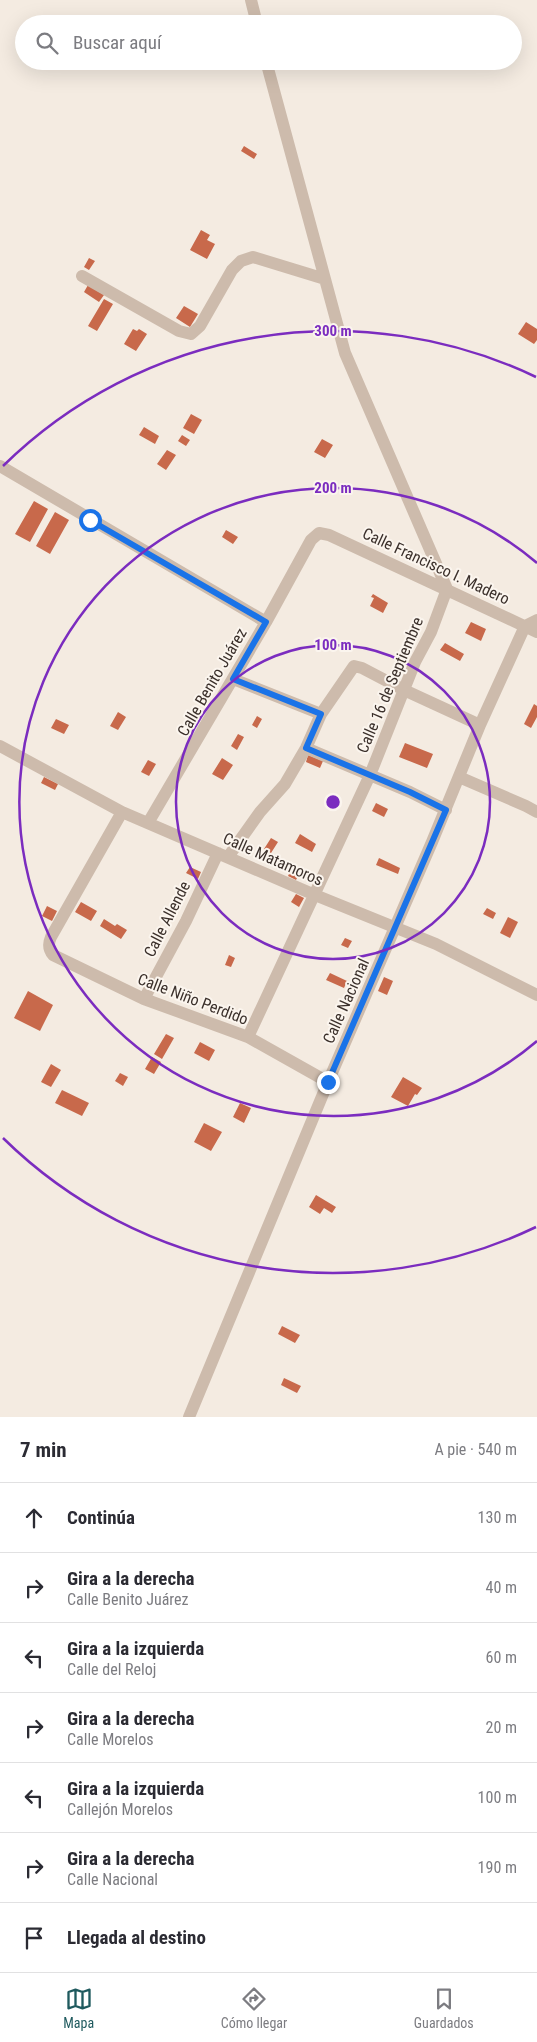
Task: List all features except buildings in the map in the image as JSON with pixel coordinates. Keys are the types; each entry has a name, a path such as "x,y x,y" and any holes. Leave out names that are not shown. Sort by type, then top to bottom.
{"street":[{"path":"252,0 255,15"},
{"path":"268,70 345,353 447,589"},
{"path":"82,276 180,331 191,334 200,326 232,270 241,261 253,257 325,279"},
{"path":"0,466 266,622"},
{"name":"Calle Francisco I. Madero","path":"319,533 329,534 531,629"},
{"name":"Calle Benito Juárez","path":"148,823 266,622 311,540 319,533"},
{"name":"Calle 16 de Septiembre","path":"248,1037 370,775 415,662 431,632 447,589"},
{"path":"531,629 537,620"},
{"name":"Calle Nacional","path":"188,1417 328,1082 446,810 480,725 531,629"},
{"name":"Calle Allende","path":"144,999 223,855 285,784 306,748 321,714 354,666 362,668 404,690"},
{"path":"233,679 321,714"},
{"path":"404,690 480,725"},
{"name":"Calle Matamoros","path":"0,746 122,812 444,948 537,994"},
{"path":"306,748 410,792 446,810"},
{"path":"459,777 537,812"},
{"name":"Calle Niño Perdido","path":"122,812 51,936 50,952 144,999 248,1037 328,1082"}],"route":[{"path":"90,520 266,622 233,679 321,714 306,748 410,792 446,810 328,1082"}]}
